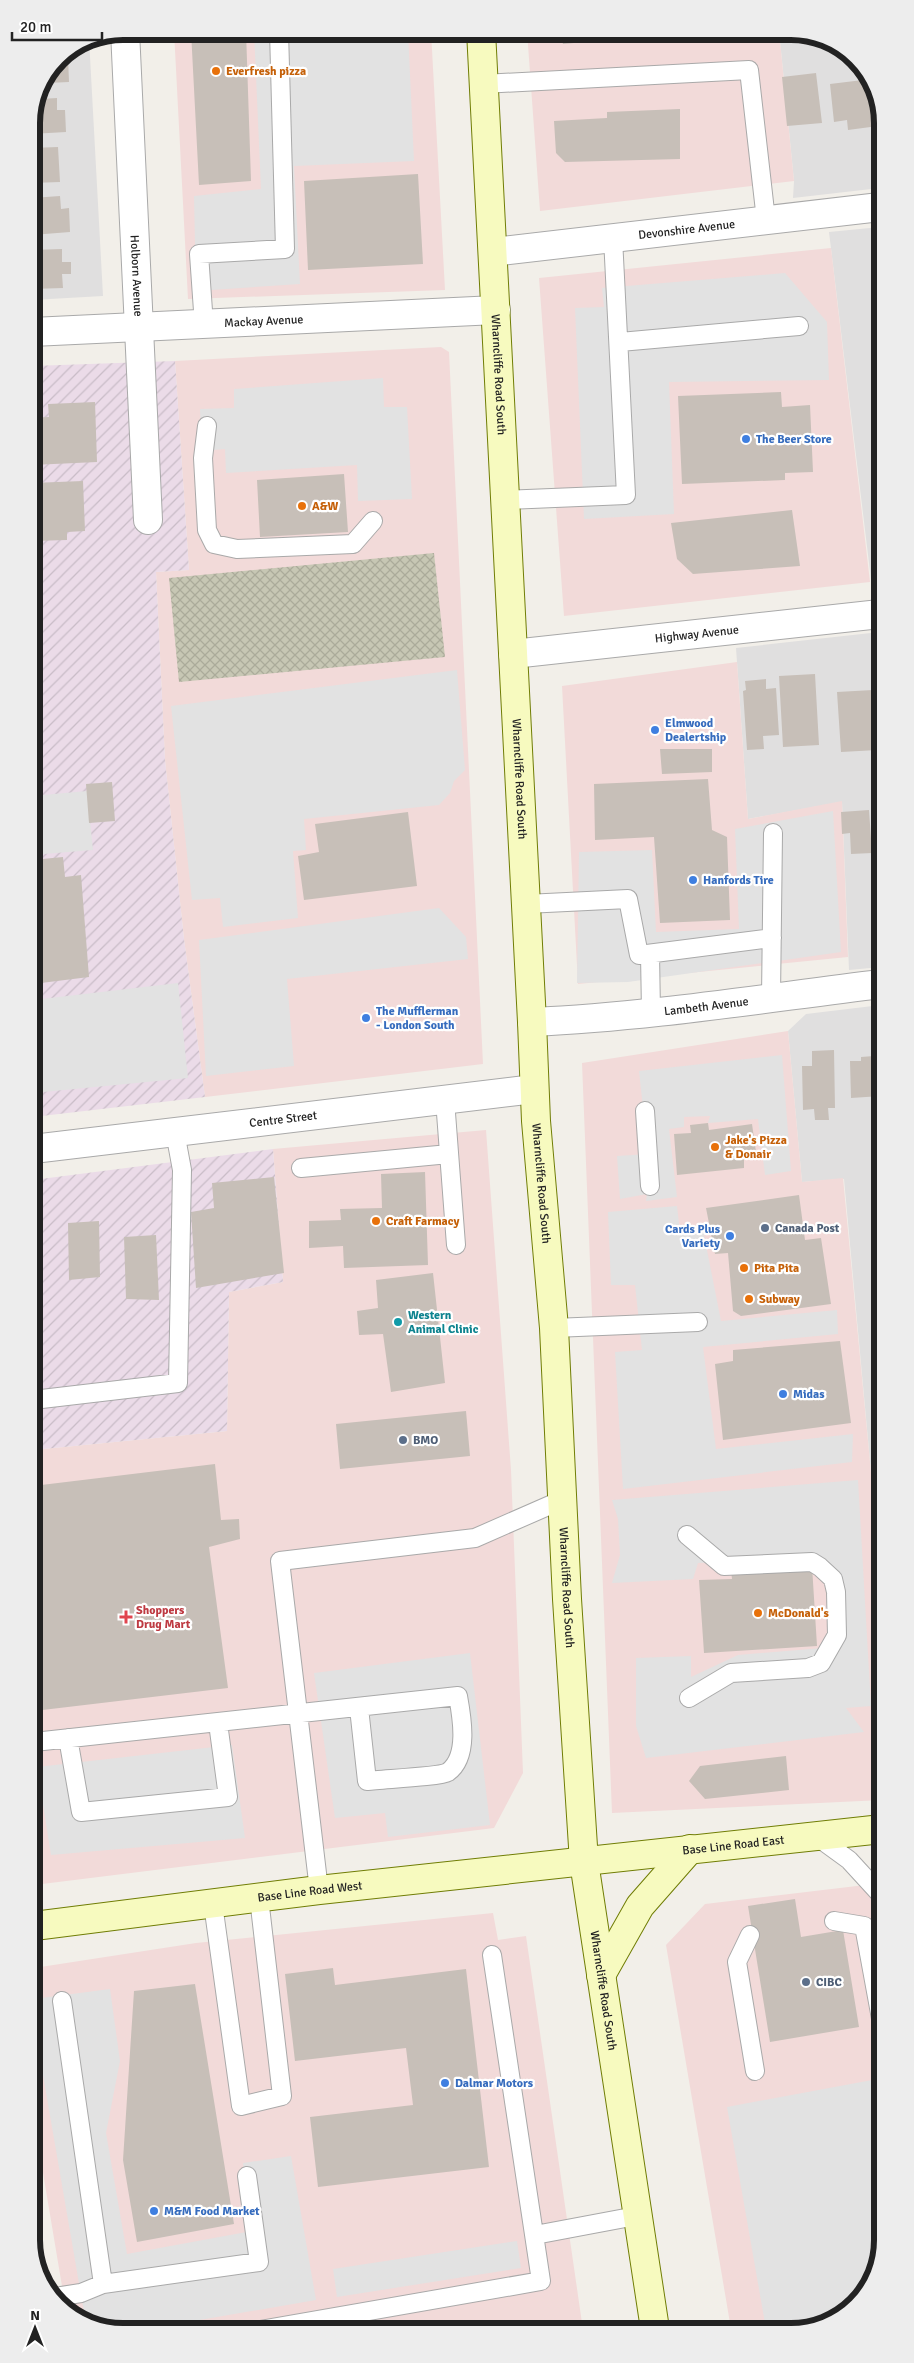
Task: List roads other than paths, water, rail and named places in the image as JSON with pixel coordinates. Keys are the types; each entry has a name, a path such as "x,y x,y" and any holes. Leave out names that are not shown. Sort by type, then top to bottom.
{"main road":[{"name":"Wharncliffe Road South","path":"481,40 534,1089 554,1328 564,1499 567,1599 584,1862 653,2323"},
{"name":"Base Line Road East","path":"584,1862 690,1849 874,1831"},
{"path":"601,1975 640,1906 690,1849"},
{"name":"Base Line Road West","path":"40,1925 319,1890 584,1862"}],"street":[{"name":"Holborn Avenue","path":"125,40 148,520"},
{"name":"Devonshire Avenue","path":"493,252 874,208"},
{"name":"Mackay Avenue","path":"40,332 496,310"},
{"name":"Highway Avenue","path":"513,654 874,615"},
{"name":"Lambeth Avenue","path":"532,1022 578,1020 874,985"},
{"name":"Centre Street","path":"40,1148 534,1089"}],"lane":[{"path":"204,325 200,300 199,254 285,249 279,40"},
{"path":"483,84 749,70 766,220"},
{"path":"505,500 626,495 620,342 613,238"},
{"path":"620,342 799,326"},
{"path":"207,426 204,458 208,530 214,544 237,549 352,544 373,521"},
{"path":"771,997 773,833"},
{"path":"526,904 628,899 638,955 772,938"},
{"path":"650,954 651,1012"},
{"path":"445,1100 456,1245"},
{"path":"645,1111 650,1186"},
{"path":"40,1399 178,1383 182,1170 175,1132"},
{"path":"301,1168 449,1154"},
{"path":"554,1328 698,1322"},
{"path":"319,1890 280,1561 475,1538 564,1499"},
{"path":"687,1535 724,1566 812,1562 832,1579 836,1592 836,1636 821,1663 808,1668 731,1673 689,1698"},
{"path":"40,1741 458,1696 464,1728 458,1762 446,1773 367,1781 360,1708"},
{"path":"68,1738 81,1812 228,1797 218,1722"},
{"path":"816,1836 849,1860 874,1887"},
{"path":"213,1904 242,2106 282,2096 259,1898"},
{"path":"834,1921 864,1926 874,1980"},
{"path":"750,1935 737,1962 755,2071"},
{"path":"302,2323 541,2281 492,1955"},
{"path":"62,2001 103,2284"},
{"path":"62,2296 81,2293 103,2284 259,2262 247,2176"},
{"path":"535,2235 636,2216"}],"place":[{"name":"Everfresh pizza","path":"216,71"},
{"name":"The Beer Store","path":"746,439"},
{"name":"A&W","path":"302,506"},
{"name":"Elmwood Dealertship","path":"655,730"},
{"name":"Hanfords Tire","path":"693,880"},
{"name":"The Mufflerman - London South","path":"366,1018"},
{"name":"Jake's Pizza & Donair","path":"715,1147"},
{"name":"Craft Farmacy","path":"376,1221"},
{"name":"Canada Post","path":"765,1228"},
{"name":"Cards Plus Variety","path":"730,1236"},
{"name":"Pita Pita","path":"744,1268"},
{"name":"Subway","path":"749,1299"},
{"name":"Western Animal Clinic","path":"398,1322"},
{"name":"Midas","path":"783,1394"},
{"name":"BMO","path":"403,1440"},
{"name":"McDonald's","path":"758,1613"},
{"name":"Shoppers Drug Mart","path":"126,1617"},
{"name":"CIBC","path":"806,1982"},
{"name":"Dalmar Motors","path":"445,2083"},
{"name":"M&M Food Market","path":"154,2211"}]}
